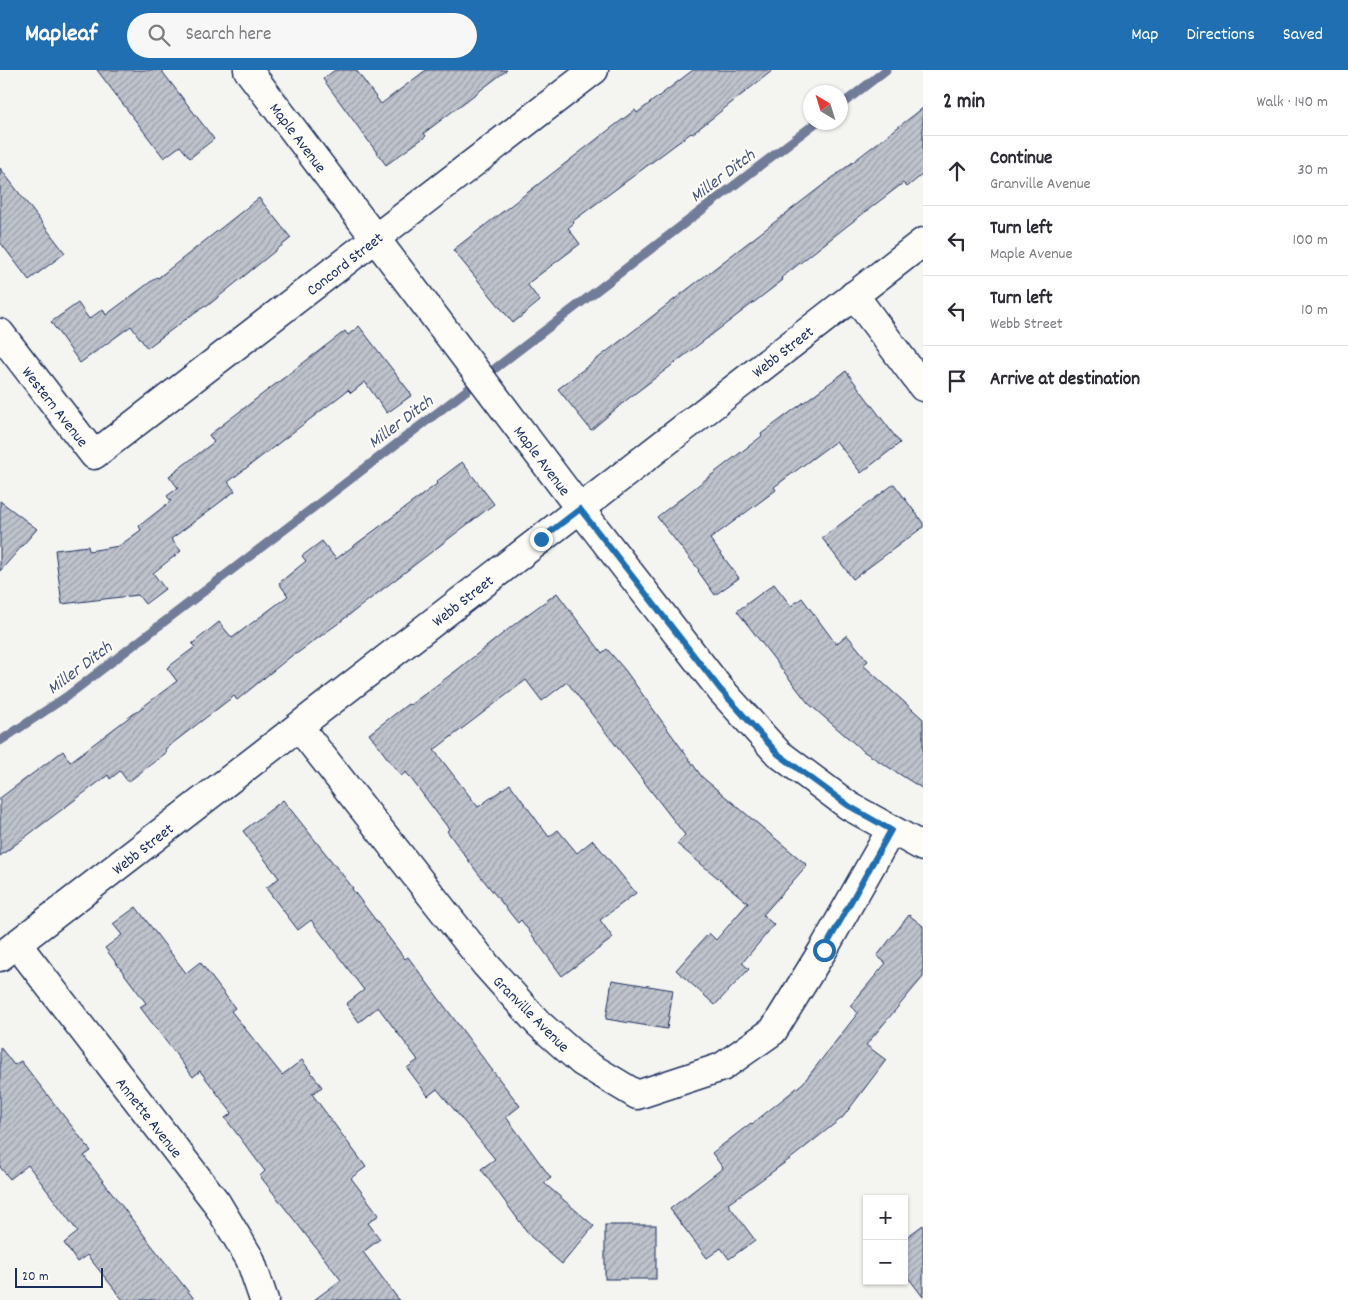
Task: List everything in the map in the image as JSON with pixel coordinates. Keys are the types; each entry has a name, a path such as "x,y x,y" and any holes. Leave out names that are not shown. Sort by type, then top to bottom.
{"street":[{"name":"Maple Avenue","path":"248,70 580,509 720,689 778,754 849,806 923,847"},
{"name":"Concord Street","path":"94,455 594,70"},
{"name":"Webb Street","path":"8,951 923,242"},
{"path":"854,295 923,387"},
{"name":"Western Avenue","path":"0,334 94,455"},
{"name":"Granville Avenue","path":"299,727 486,965 538,1023 582,1062 637,1095 722,1066 773,1031 824,950 891,830"},
{"name":"Annette Avenue","path":"8,951 216,1202 250,1259 264,1300"}],"building":[{"path":"97,70 161,70 214,139 190,158 180,146 164,158"},
{"path":"335,70 356,70 381,104 426,70 507,70 424,133 426,136 386,165 323,79"},
{"path":"693,70 773,70 692,134 573,221 574,223 568,228 580,244 527,284 540,301 513,323 453,250 635,110 637,113"},
{"path":"923,108 923,174 907,187 903,183 847,226 781,278 783,280 629,398 591,430 558,389"},
{"path":"0,168 65,253 29,280 0,242"},
{"path":"259,198 291,238 206,307 205,305 147,348 131,326 80,363 51,322 78,303 89,319 103,309 106,315 158,278"},
{"path":"359,326 412,395 387,413 365,382 351,393 348,390 228,482 235,491 171,539 181,551 153,573 165,589 145,604 138,595 62,604 55,550 88,546 89,551 119,546 141,530 139,526 171,501 167,496 178,488 169,476 214,442 209,435 345,331 348,335"},
{"path":"846,371 900,443 861,473 836,441 774,487 776,490 710,539 739,578 715,595 699,570 657,517 762,436 761,434"},
{"path":"462,462 494,504 336,625 295,653 237,700 234,696 165,749 167,752 128,782 120,771 110,779 108,775 0,856 0,798 63,751 70,762 177,681 167,668 195,647 192,644 219,622 232,638 288,596 279,583 306,561 302,556 322,541 336,559 437,484 436,482"},
{"path":"894,484 923,523 923,527 853,579 822,538"},
{"path":"0,501 37,529 0,571"},
{"path":"774,584 791,606 802,598 836,644 847,635 868,661 863,665 923,719 923,789 863,751 808,703 737,611"},
{"path":"557,593 602,653 607,649 625,670 702,777 807,865 763,915 774,925 742,963 749,969 715,1005 676,970 709,933 716,940 748,903 677,844 685,835 567,682 542,701 526,680 434,750 478,807 510,784 549,837 558,830 577,853 593,840 636,893 600,920 613,938 562,976 521,920 518,923 477,872 447,831 449,829 406,772 401,776 369,734 457,670"},
{"path":"283,800 353,888 405,959 408,957 520,1106 506,1117 551,1178 544,1183 594,1226 562,1264 531,1237 481,1169 495,1159 437,1089 428,1096 407,1068 418,1060 378,1007 359,1022 346,1004 364,990 311,920 298,930 266,888 279,878 243,831"},
{"path":"136,907 186,973 200,962 235,1008 231,1011 282,1075 302,1060 322,1087 312,1094 366,1167 351,1178 379,1215 368,1223 380,1239 363,1252 399,1300 314,1300 341,1280 260,1176 265,1171 225,1118 232,1113 200,1071 193,1077 140,1007 146,1003 105,948 122,935 113,924"},
{"path":"909,915 923,926 923,977 866,1045 886,1060 843,1117 794,1156 728,1204 755,1240 729,1259 721,1248 707,1258 670,1209 723,1168 712,1153 803,1083 858,1013 850,1006 886,963 877,956"},
{"path":"612,980 673,990 667,1029 606,1019"},
{"path":"0,1047 14,1065 21,1061 91,1151 84,1156 195,1300 123,1300 87,1255 77,1262 64,1243 78,1232 28,1165 10,1179 0,1167"},
{"path":"605,1225 656,1225 656,1279 605,1279"},
{"path":"923,1225 923,1297 908,1277 908,1236"}],"waterway":[{"name":"Miller Ditch","path":"848,100 886,70"},
{"name":"Miller Ditch","path":"0,741 66,697 807,130"}],"route":[{"path":"541,539 580,509 720,689 778,754 849,806 891,830 824,950"}]}
